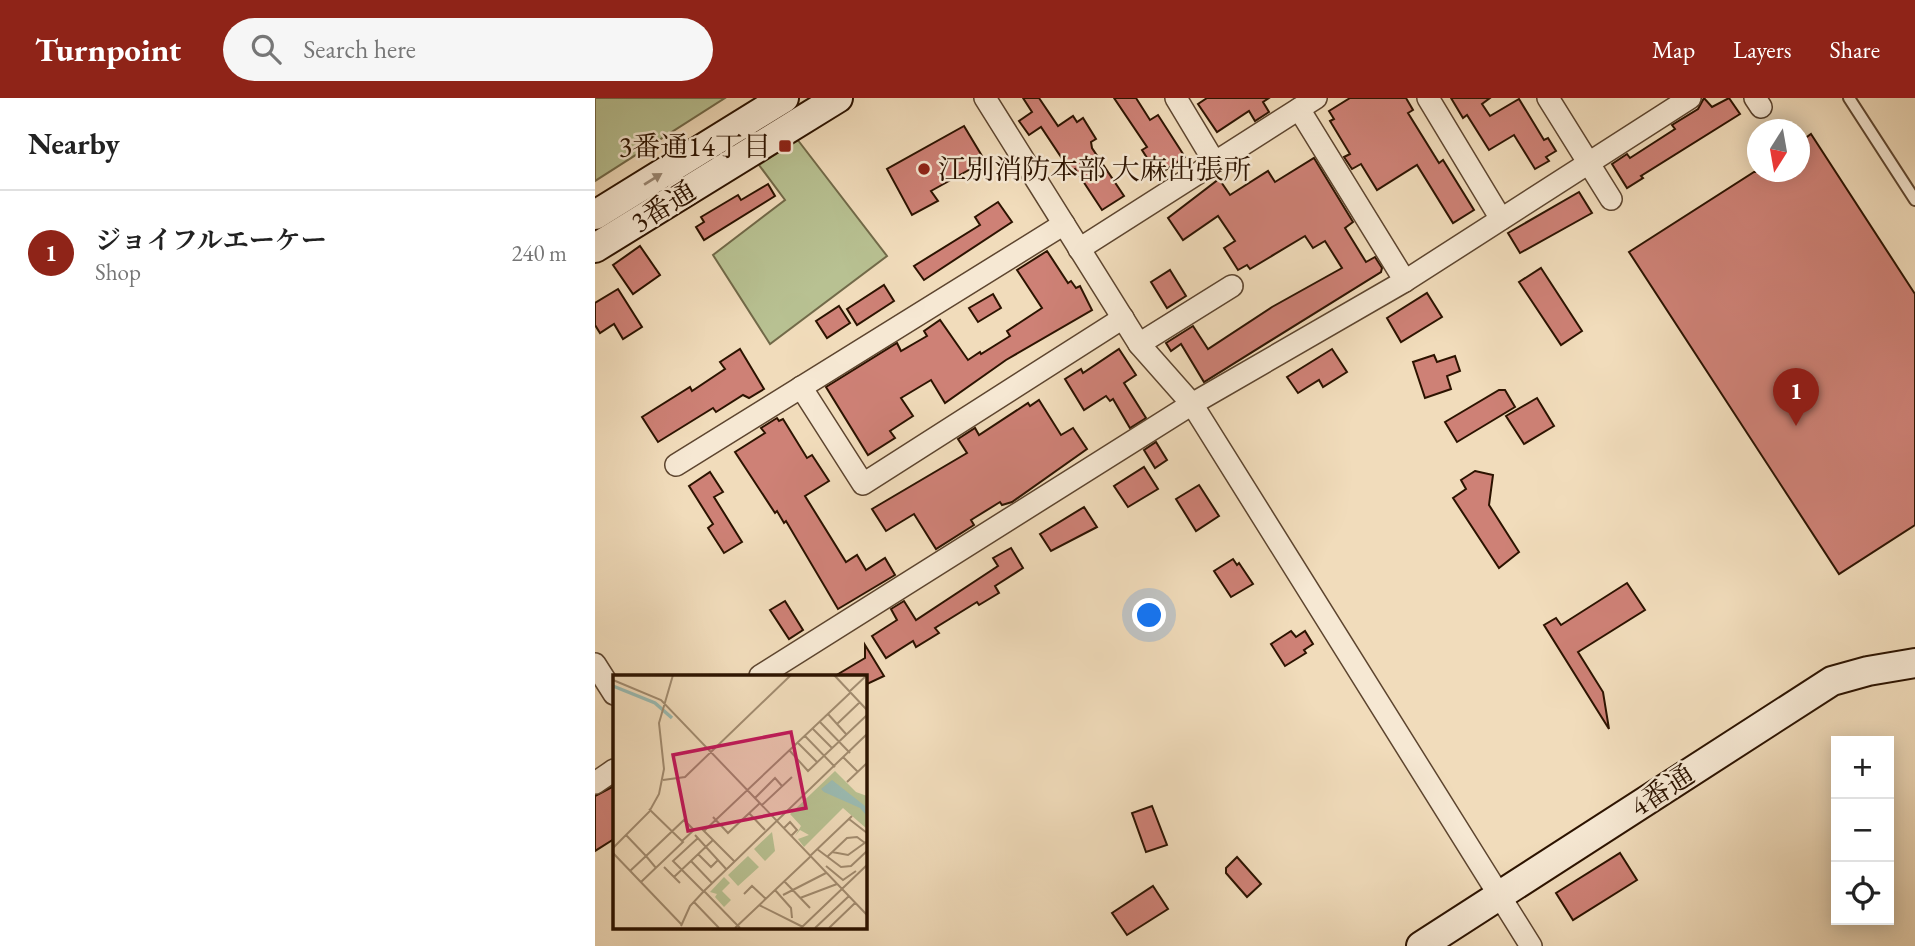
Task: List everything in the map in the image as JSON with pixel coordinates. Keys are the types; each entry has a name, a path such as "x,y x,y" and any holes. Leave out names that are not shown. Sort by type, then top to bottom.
{"street":[{"name":"3番通","path":"595,215 784,98"},
{"name":"3番通","path":"595,248 838,98"},
{"path":"985,98 1139,344 1192,404 1531,946"},
{"path":"1176,98 1215,163"},
{"path":"1428,98 1501,219"},
{"path":"1548,98 1611,199"},
{"path":"763,675 1192,404 1405,281 1690,98"},
{"path":"1079,249 1308,103 1405,281"},
{"path":"676,465 1064,224"},
{"path":"1139,344 1232,286"},
{"path":"801,387 863,484 1123,318"},
{"name":"4番通","path":"1421,946 1832,681 1868,671 1915,663"},
{"path":"595,664 613,692"},
{"path":"595,783 613,771"}],"lane":[{"path":"1849,98 1915,200"}],"green space":[{"path":"595,98 725,98 595,181"},
{"path":"797,139 887,256 770,344 713,255 785,200 759,165"}],"building":[{"path":"1023,98 1039,98 1058,126 1073,116 1077,122 1083,118 1096,139 1091,142 1092,148 1124,196 1102,210 1075,169 1071,172 1041,127 1029,135 1019,121 1032,112"},
{"path":"1114,98 1136,98 1150,120 1158,115 1185,157 1158,175 1142,150 1147,147"},
{"path":"1207,98 1269,98 1263,102 1269,112 1255,121 1249,111 1217,132 1198,104"},
{"path":"1350,98 1406,98 1413,110 1408,113 1439,163 1443,160 1474,210 1453,223 1417,165 1377,190 1361,164 1352,169 1344,157 1350,154 1330,121 1334,119 1329,111"},
{"path":"1451,98 1490,98 1482,104 1490,116 1519,99 1544,140 1548,138 1556,151 1546,157 1549,161 1535,169 1514,135 1489,150 1467,115 1463,118"},
{"path":"1704,98 1712,107 1729,98 1740,114 1641,176 1643,178 1627,188 1612,164 1627,154 1630,158 1675,129 1672,125 1698,109"},
{"path":"964,126 985,161 931,191 938,201 912,215 887,169"},
{"path":"1810,135 1915,294 1915,525 1839,574 1629,252 1747,176 1747,182 1810,182"},
{"path":"1314,158 1353,222 1345,228 1366,262 1375,257 1382,268 1381,272 1204,382 1181,344 1171,351 1166,343 1193,326 1208,349 1272,307 1342,268 1325,241 1313,248 1305,236 1250,269 1247,265 1238,270 1224,248 1235,241 1218,216 1183,240 1168,218 1219,179 1230,195 1268,171 1275,182"},
{"path":"768,184 775,196 704,240 696,227 704,222 701,217 738,195 741,200"},
{"path":"1579,192 1592,213 1520,253 1508,233"},
{"path":"998,202 1012,222 924,280 914,266 980,225 975,217"},
{"path":"640,246 660,275 633,294 613,265"},
{"path":"1047,251 1068,283 1071,281 1076,288 1080,286 1092,310 1006,360 945,403 931,380 901,398 913,416 890,431 895,438 868,455 826,387 897,343 901,351 927,336 924,331 940,320 968,360 980,352 981,354 1010,336 1007,331 1042,308 1017,270"},
{"path":"1541,268 1582,331 1561,345 1519,282"},
{"path":"1170,270 1186,296 1167,308 1151,282"},
{"path":"884,285 894,301 857,325 847,309"},
{"path":"618,289 642,327 623,339 614,324 600,333 595,325 595,303"},
{"path":"1427,293 1442,317 1401,342 1387,318"},
{"path":"993,294 1001,308 978,322 969,308"},
{"path":"839,306 850,323 827,338 816,321"},
{"path":"740,349 764,389 749,398 743,395 716,412 713,408 658,442 642,417 690,387 692,391 725,369 720,362"},
{"path":"1119,349 1136,375 1124,383 1146,418 1130,428 1113,399 1110,401 1106,396 1084,410 1065,379 1081,369 1083,373"},
{"path":"1332,349 1347,372 1323,387 1319,380 1298,393 1287,377"},
{"path":"1434,355 1437,362 1455,356 1460,371 1447,376 1451,389 1425,398 1413,362"},
{"path":"1499,390 1505,390 1515,407 1457,442 1445,422"},
{"path":"1537,398 1554,426 1524,444 1506,416"},
{"path":"1039,400 1061,435 1073,428 1087,449 1012,502 1002,505 1000,502 971,520 974,525 936,549 914,514 886,531 872,509 967,453 958,439 975,428 979,435 1028,403 1030,406"},
{"path":"777,418 779,421 783,419 807,458 812,455 829,481 805,496 846,562 857,555 866,570 885,558 895,575 838,609 786,521 784,523 777,511 775,513 735,452 765,433 761,428"},
{"path":"1156,442 1167,460 1155,468 1144,450"},
{"path":"1144,467 1158,489 1128,507 1114,486"},
{"path":"1475,471 1493,475 1489,505 1519,552 1499,568 1453,498 1466,489 1461,480"},
{"path":"710,472 723,492 714,497 742,542 724,553 708,528 713,524 689,486"},
{"path":"1199,485 1219,516 1196,531 1176,499"},
{"path":"1084,507 1097,527 1051,551 1040,534"},
{"path":"1011,548 1023,568 995,586 999,593 979,605 977,602 935,628 939,633 916,647 913,641 886,658 872,636 897,620 891,609 904,601 916,620 998,566 993,558"},
{"path":"1233,559 1237,565 1239,563 1253,584 1231,597 1214,571"},
{"path":"1627,583 1645,610 1578,652 1603,692 1609,729 1544,625 1556,618 1561,625"},
{"path":"785,601 803,630 789,639 770,610"},
{"path":"1291,631 1296,637 1305,631 1313,644 1304,650 1306,653 1285,666 1271,644"},
{"path":"865,645 884,676 866,685 866,675 837,675 865,658"},
{"path":"613,787 613,840 595,851 595,796"},
{"path":"1152,806 1167,845 1146,852 1132,813"},
{"path":"1620,853 1637,880 1573,920 1556,893"},
{"path":"1237,857 1261,884 1247,897 1226,873 1226,868"},
{"path":"1153,886 1168,909 1127,935 1112,913"}],"place":[{"name":"3番通14丁目","path":"785,146"},
{"name":"江別消防本部 大麻出張所","path":"924,169"},
{"name":"ジョイフルエーケー","path":"1796,426"}]}
